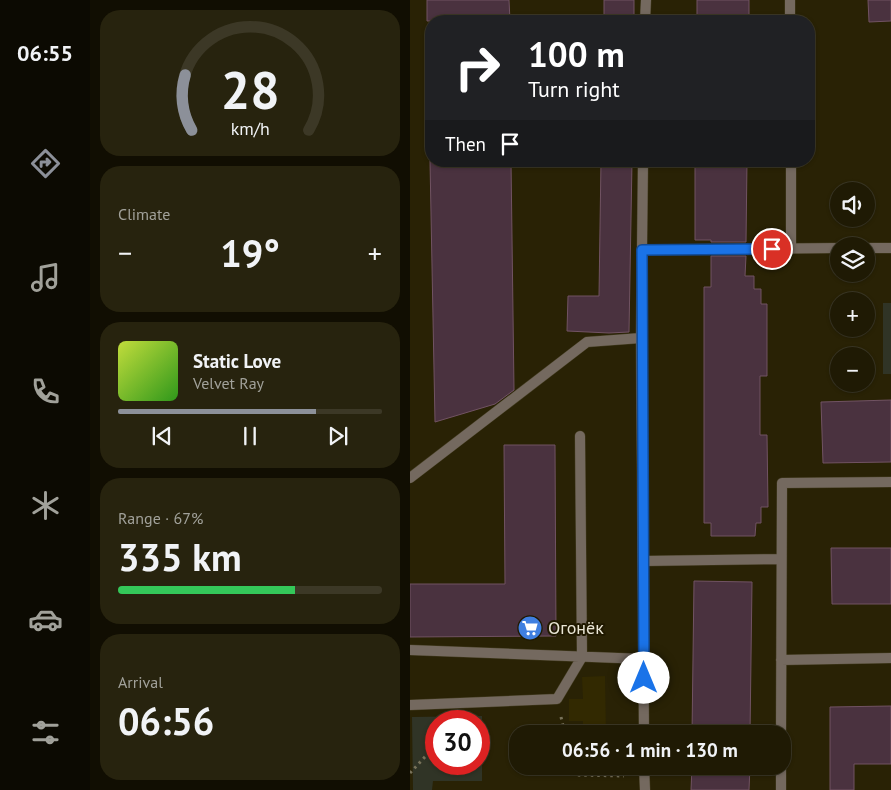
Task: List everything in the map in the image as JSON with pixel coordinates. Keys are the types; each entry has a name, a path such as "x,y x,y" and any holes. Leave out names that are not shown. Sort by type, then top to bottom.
{"street":[{"path":"645,15 646,0"},
{"path":"790,0 790,15"},
{"path":"643,167 641,338 644,725"},
{"path":"791,167 791,249"},
{"path":"642,250 830,248"},
{"path":"875,248 891,248"},
{"path":"410,478 587,342 641,338"},
{"path":"410,705 558,699 582,657 580,436"},
{"path":"781,725 782,483 891,482"},
{"path":"643,561 781,559"},
{"path":"410,650 644,659"},
{"path":"781,660 891,658"},
{"path":"644,775 645,790"},
{"path":"780,790 781,775"}],"path":[{"path":"410,773 425,757"}],"shaded area":[{"path":"605,676 606,725 583,725 583,721 569,721 569,699 583,699 582,677"}],"green space":[{"path":"883,303 891,303 891,374 883,374"},
{"path":"412,717 425,717 425,775 482,775 482,781 433,781 432,790 413,790"}],"building":[{"path":"427,0 509,0 510,15 427,15"},
{"path":"604,0 634,0 634,15 604,15"},
{"path":"697,0 749,0 749,15 697,15"},
{"path":"868,0 891,0 891,21 869,22"},
{"path":"430,167 511,167 514,390 495,404 435,422"},
{"path":"601,167 632,167 629,332 567,331 568,296 599,296"},
{"path":"695,167 747,167 746,242 695,240"},
{"path":"711,256 746,256 745,276 754,276 754,289 761,289 761,304 767,304 767,376 760,376 760,435 767,435 768,507 761,507 761,523 756,523 755,536 711,536 711,523 704,523 704,287 711,287"},
{"path":"891,400 891,462 823,463 821,402"},
{"path":"504,445 555,445 556,636 410,637 410,584 505,584"},
{"path":"831,548 891,548 891,604 832,604"},
{"path":"694,581 752,582 750,725 692,725"},
{"path":"891,706 891,764 854,764 854,790 830,790 830,707"},
{"path":"692,775 750,775 749,790 691,790"}],"place":[{"name":"Огонёк","path":"530,628"}],"route":[{"path":"644,678 642,250 772,249"}]}
